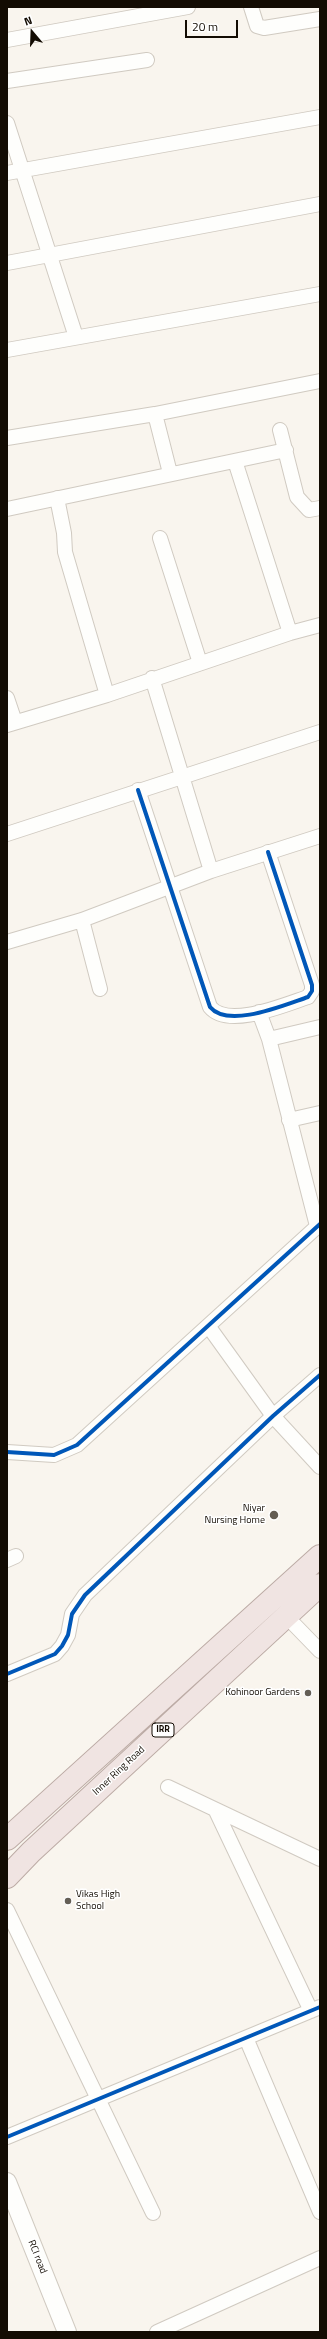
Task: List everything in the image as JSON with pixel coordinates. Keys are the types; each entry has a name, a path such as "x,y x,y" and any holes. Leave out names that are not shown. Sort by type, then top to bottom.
{"highway":[{"name":"IRR","path":"7,1839 320,1556"},
{"name":"Inner Ring Road","path":"7,1877 31,1852 320,1585"}],"street":[{"path":"7,40 188,7"},
{"path":"251,7 257,26 264,28 320,19"},
{"path":"7,81 147,60"},
{"path":"7,173 320,117"},
{"path":"7,123 76,337"},
{"path":"7,263 320,204"},
{"path":"7,350 320,294"},
{"path":"7,438 156,414 320,381"},
{"path":"156,414 170,473"},
{"path":"280,430 297,497 309,510 320,508"},
{"path":"7,509 170,473 286,450"},
{"path":"235,461 290,633"},
{"path":"57,498 64,533 65,552 107,695"},
{"path":"160,538 200,663"},
{"path":"7,698 11,723 107,695 152,678 290,633 320,625"},
{"path":"152,678 211,871"},
{"path":"7,834 138,790 320,732"},
{"path":"138,790 210,1007 215,1013 225,1016 259,1012 308,997 312,991 312,985 268,852"},
{"path":"7,942 82,920 211,871 320,836"},
{"path":"82,920 100,989"},
{"path":"7,1452 54,1455 77,1445 209,1327 318,1225 289,1120 269,1039 259,1012"},
{"path":"269,1039 320,1027"},
{"path":"289,1120 320,1113"},
{"path":"209,1327 273,1416 320,1468"},
{"path":"7,1674 55,1654 62,1646 68,1635 72,1614 85,1595 273,1416 320,1375"},
{"path":"286,1616 320,1651"},
{"path":"168,1787 320,1859"},
{"path":"7,2137 316,2009 216,1811"},
{"path":"7,1910 99,2098 153,2213"},
{"path":"246,2038 320,2212"},
{"name":"RCI road","path":"7,2182 67,2332"},
{"path":"156,2332 320,2258"}],"cycle path":[{"path":"138,790 210,1007 218,1013 230,1016 243,1016 257,1013 308,997 312,991 312,985 268,852"},
{"path":"7,1452 54,1455 77,1445 320,1224"},
{"path":"7,1674 55,1654 62,1646 68,1635 72,1614 85,1595 273,1416 320,1375"},
{"path":"7,2137 320,2007"}],"place":[{"name":"Niyar Nursing Home","path":"274,1515"},
{"name":"Kohinoor Gardens","path":"308,1693"},
{"name":"Vikas High School","path":"68,1901"}]}
